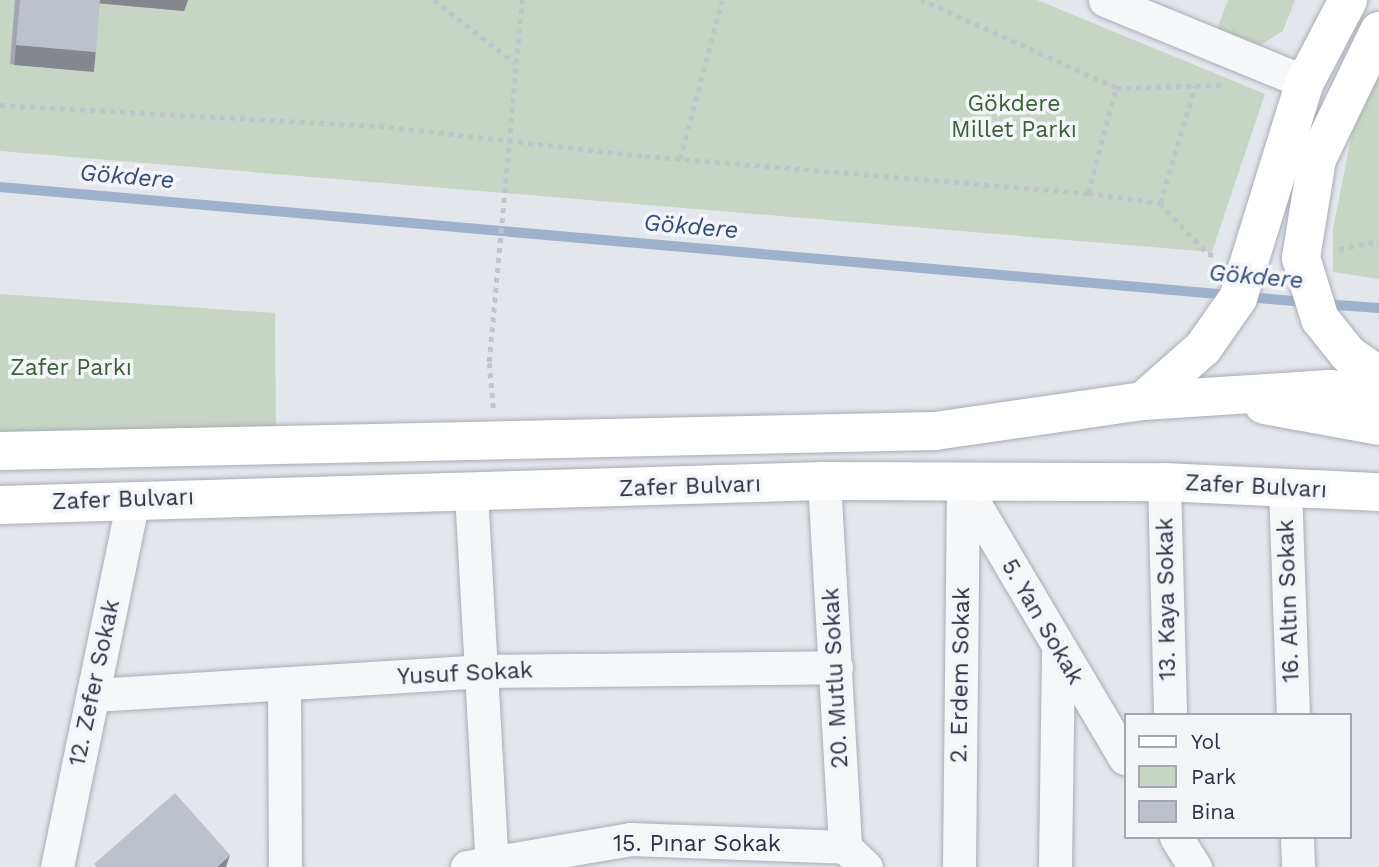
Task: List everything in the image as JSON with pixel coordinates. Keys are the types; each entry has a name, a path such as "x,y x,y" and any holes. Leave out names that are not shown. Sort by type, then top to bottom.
{"main road":[{"path":"1157,389 1203,348 1238,298 1255,258 1305,82 1348,0"},
{"path":"1379,31 1317,159 1301,233 1301,258 1320,319 1348,354 1379,376"},
{"name":"Zafer Bulvarı","path":"0,451 936,430 1157,389 1247,399 1293,415 1379,426"},
{"name":"Zafer Bulvarı","path":"1247,399 1330,389 1379,393"},
{"name":"Zafer Bulvarı","path":"0,505 133,499 471,493 824,481 963,484 1164,482 1379,492"}],"street":[{"path":"1105,0 1305,82"},
{"name":"20. Mutlu Sokak","path":"824,481 836,667 856,857"},
{"name":"13. Kaya Sokak","path":"1164,482 1170,713"},
{"name":"5. Yan Sokak","path":"963,484 1058,653 1124,756"},
{"name":"2. Erdem Sokak","path":"959,867 963,484"},
{"name":"16. Altın Sokak","path":"1285,488 1293,713"},
{"path":"471,493 481,671 483,864"},
{"name":"12. Zefer Sokak","path":"57,867 133,499"},
{"path":"1055,867 1058,653"},
{"name":"Yusuf Sokak","path":"94,695 481,671 836,667"},
{"path":"284,685 285,867"},
{"name":"15. Pınar Sokak","path":"483,864 630,839 856,857"},
{"path":"1174,839 1174,867"},
{"path":"1175,839 1195,867"},
{"path":"1297,839 1298,867"}],"path":[{"path":"434,0 516,63"},
{"path":"489,362 522,0"},
{"path":"680,159 722,0"},
{"path":"921,0 1116,88 1236,84"},
{"path":"1160,203 1195,86"},
{"path":"1088,193 1116,88"},
{"path":"0,105 509,139 680,159 1088,193 1160,203 1208,254 1255,258"},
{"path":"1337,249 1379,241"}],"green space":[{"name":"Gökdere Millet Parkı","path":"0,0 1037,0 1265,94 1212,252 0,151"},
{"path":"1228,0 1295,0 1283,31 1250,52 1214,37"},
{"path":"1379,59 1379,279 1333,272 1333,229 1358,103"},
{"name":"Zafer Parkı","path":"0,294 275,313 276,433 0,438"}],"building":[{"path":"20,0 100,0 96,52 16,45"},
{"path":"175,793 230,855 217,867 97,867 94,864"}],"waterway":[{"name":"Gökdere","path":"0,187 1229,295"},
{"name":"Gökdere","path":"1247,297 1305,302"},
{"name":"Gökdere","path":"1324,304 1379,308"}]}
